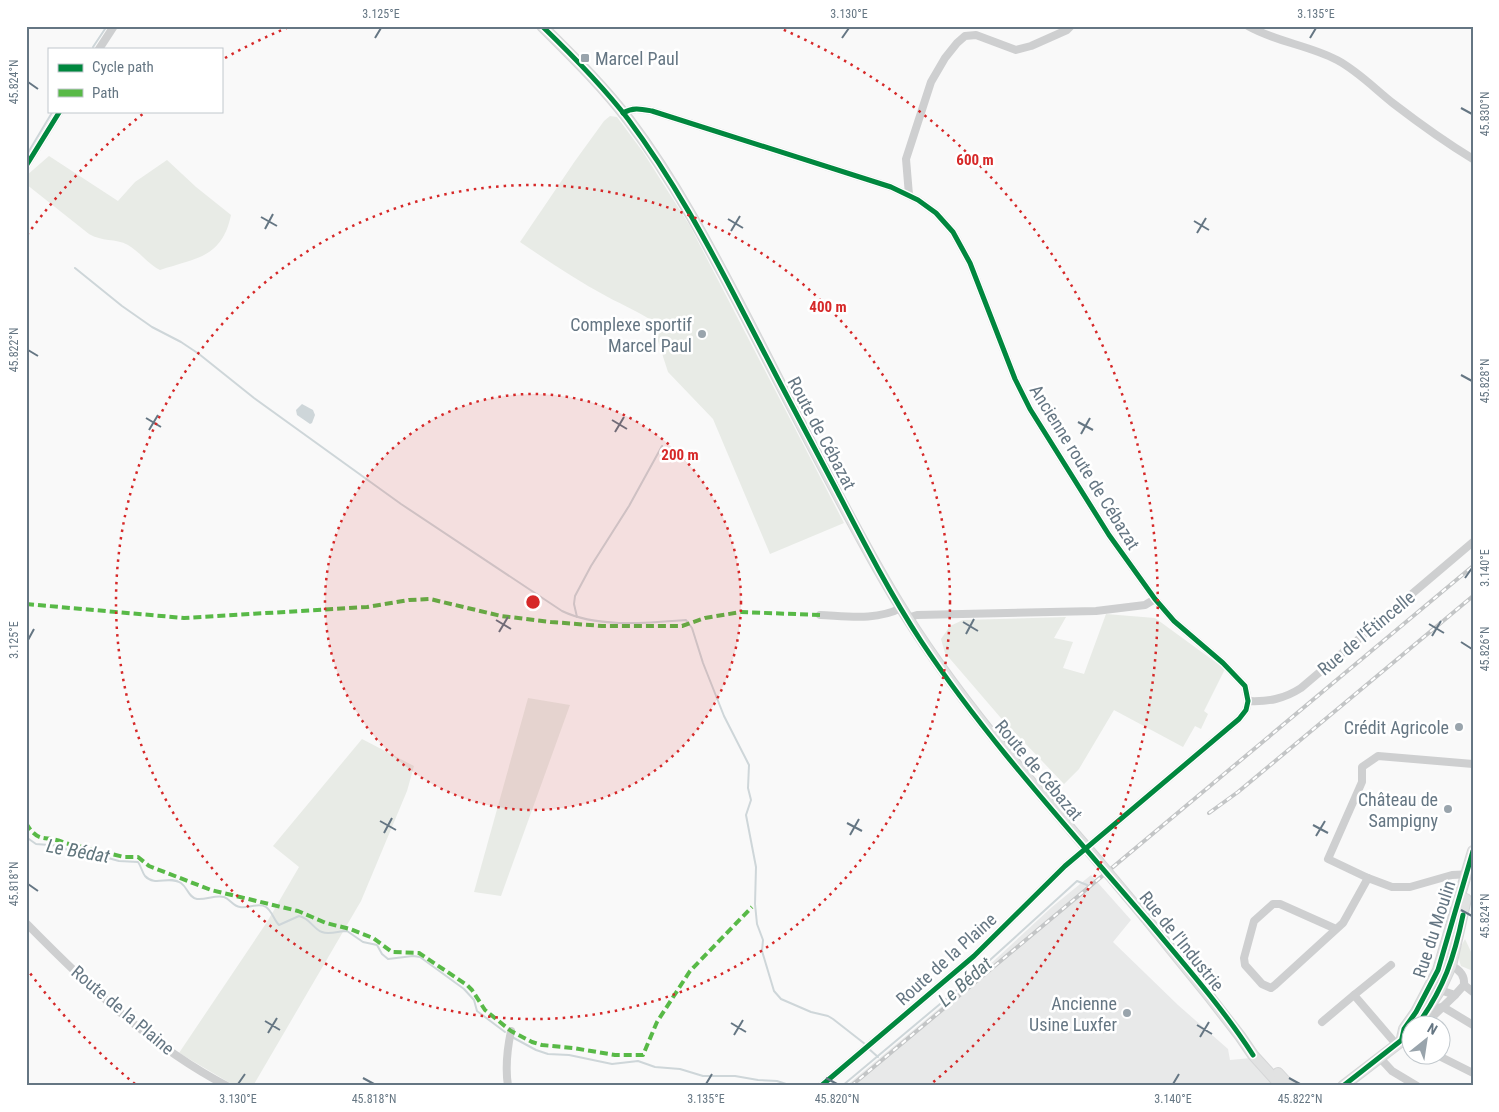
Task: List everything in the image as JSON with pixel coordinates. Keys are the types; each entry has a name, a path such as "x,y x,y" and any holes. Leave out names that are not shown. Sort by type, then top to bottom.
{"main road":[{"name":"Route de Cébazat","path":"542,26 587,71 623,113 660,164 692,217 855,526 901,608 938,666 968,706 1086,848"},
{"name":"Rue de l'Industrie","path":"1086,848 1149,922 1253,1055 1281,1086"},
{"name":"Rue du Moulin","path":"1426,1014 1440,990 1450,966 1471,875 1473,851"},
{"name":"Rue du Moulin","path":"1415,1014 1438,970 1471,875"},
{"name":"Rue de l'Industrie","path":"1240,1036 1290,1086"},
{"name":"Rue du Moulin","path":"1343,1086 1402,1043"}],"street":[{"path":"100,48 114,26"},
{"path":"909,195 906,159 931,82 945,58 957,43 965,36 976,35 1016,50 1031,46 1067,30 1071,26"},
{"path":"1248,26 1262,34 1337,60 1429,131 1473,159"},
{"name":"Ancienne route de Cébazat","path":"623,113 640,108 804,158 890,187 909,195 936,213 954,232 970,263 1015,379 1030,409 1109,535 1155,599"},
{"path":"26,166 59,112"},
{"name":"Rue de l'Étincelle","path":"1248,702 1277,700 1301,688 1473,542"},
{"path":"907,618 917,615 1096,610 1145,605 1155,599 1174,620 1245,686 1248,702 1246,710 1239,719 1086,848"},
{"path":"820,615 877,616 901,608"},
{"path":"1471,875 1452,875 1410,887 1392,887 1328,859 1362,782 1362,767 1378,756 1473,764"},
{"name":"Route de la Plaine","path":"820,1086 974,956 1016,913 1086,848"},
{"path":"1336,930 1280,904 1272,904 1254,921 1244,958 1245,965 1262,984 1270,988 1275,985 1336,930 1344,922 1368,878"},
{"name":"Route de la Plaine","path":"26,923 102,996 139,1028 179,1057 227,1086"},
{"path":"1322,1022 1390,965"},
{"path":"1438,970 1450,966 1458,970 1473,992"},
{"path":"1433,981 1440,990 1455,995"},
{"path":"1435,1014 1467,982"},
{"path":"1354,995 1402,1041"},
{"path":"1430,1009 1443,1007 1473,1025"},
{"path":"508,1086 506,1059 511,1031"},
{"path":"1380,1058 1392,1071 1416,1086"},
{"path":"1452,1062 1473,1073"}],"shaded area":[{"name":"Complexe sportif Marcel Paul","path":"610,116 617,117 643,152 690,226 844,523 770,554 713,419 668,372 658,341 659,326 640,313 584,283 520,242 575,161 604,121"},
{"path":"49,156 118,201 135,182 167,160 196,187 231,215 227,229 221,240 206,254 160,270 128,245 89,234 26,184 26,176"},
{"path":"302,404 313,410 315,415 310,424 297,415 296,410"},
{"path":"1106,614 1155,618 1225,669 1204,711 1208,714 1201,729 1195,726 1183,747 1114,710 1079,769 1064,784 1000,717 945,653 941,639 950,626 963,620 1066,617 1054,638 1073,642 1063,668 1084,674"},
{"path":"528,698 570,705 501,896 474,892"},
{"path":"362,739 414,766 407,791 361,901 253,1086 235,1086 179,1053 267,922 299,867 273,846"},
{"path":"1091,875 1131,920 1113,942 1178,1005 1228,1049 1230,1060 1251,1058 1275,1086 846,1086 972,981 1052,907"},
{"path":"1465,939 1473,956 1473,971 1461,966 1459,959 1459,952"}],"waterway":[{"path":"93,47 107,26"},
{"path":"26,156 52,112"},
{"path":"75,268 122,306 152,327 199,354 254,398 401,504 562,611 591,620 606,622 639,623 686,620 692,628 703,663 724,716 749,765 748,788 751,800 746,815 756,867 755,904 757,924 763,940 762,951 774,991 781,999 811,1012 828,1016 865,1044"},
{"path":"577,617 574,604 575,596 591,566 629,506 662,446"},
{"name":"Le Bédat","path":"26,837 36,844 62,846 72,854 90,853 119,861 138,862 145,876 153,881 172,880 181,883 197,899 224,897 240,907 256,905 266,907 279,925 299,916 306,919 316,929 325,933 347,931 363,942 377,945 382,954 388,959 420,957 464,989 474,1000 477,1011 505,1032"},
{"name":"Le Bédat","path":"842,1086 958,989 1077,881 1087,885"},
{"name":"Le Bédat","path":"512,1037 536,1050 548,1054 569,1055 612,1064 638,1061 655,1067 680,1069 703,1076 735,1076 777,1081 792,1086"},
{"path":"869,1049 878,1057"}],"railway":[{"path":"851,1086 1473,566"},
{"path":"1209,813 1238,792 1473,596"}],"marked path":[{"path":"26,604 184,618 367,607 409,600 430,599 501,616 602,626 682,626 705,618 741,612 820,615"},
{"path":"26,823 39,837 124,857 138,857 149,866 211,890 298,911 326,923 350,929 373,938 392,952 419,953 467,985 485,1010 511,1031 532,1042 615,1055 643,1055 657,1022 690,971 752,907"}],"cycle path":[{"path":"542,26 618,106 674,187 715,259 876,565 921,641 1001,749 1189,970 1229,1020 1253,1055"},
{"path":"623,113 634,109 652,111 891,187 918,200 936,213 953,232 970,263 1015,379 1030,409 1109,535 1155,599 1174,621 1223,663 1245,686 1248,701 1246,710 1239,719 1065,866 974,956 821,1086"},
{"path":"26,166 59,112"},
{"path":"1415,1014 1438,970 1473,851"},
{"path":"1425,1014 1447,972 1463,915"},
{"path":"1343,1086 1402,1040"}],"place":[{"name":"Marcel Paul","path":"585,58"},
{"name":"Complexe sportif Marcel Paul","path":"702,334"},
{"name":"Crédit Agricole","path":"1459,727"},
{"name":"Château de Sampigny","path":"1448,809"},
{"name":"Ancienne Usine Luxfer","path":"1127,1013"}]}
